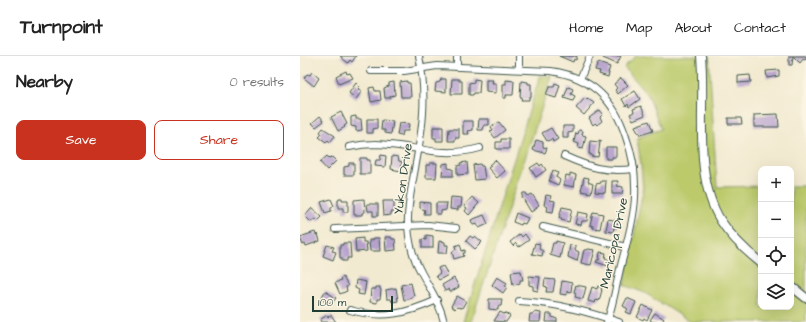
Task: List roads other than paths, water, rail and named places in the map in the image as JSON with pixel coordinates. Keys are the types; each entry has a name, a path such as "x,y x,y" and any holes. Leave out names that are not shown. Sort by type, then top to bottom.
{"main road":[{"path":"701,56 704,162 707,189 715,210 727,230 742,247 758,260"},
{"path":"794,288 806,298"}],"street":[{"name":"Yukon Drive","path":"419,56 422,69 424,105 409,208 408,226 410,244 416,261 437,300 444,322"},
{"path":"457,56 457,67"},
{"path":"519,56 519,69"},
{"path":"580,79 590,56"},
{"name":"Maricopa Drive","path":"370,71 392,72 437,66 551,71 580,79 605,97 617,114 628,142 634,168 635,198 626,247 608,320"},
{"path":"349,147 375,144 449,153 480,148"},
{"path":"564,156 588,167 598,169 619,170 634,168"},
{"path":"335,229 408,226 456,228"},
{"path":"543,228 626,247"},
{"path":"350,310 372,315 396,314 417,309 437,300"},
{"path":"519,302 555,304 619,322"}]}
